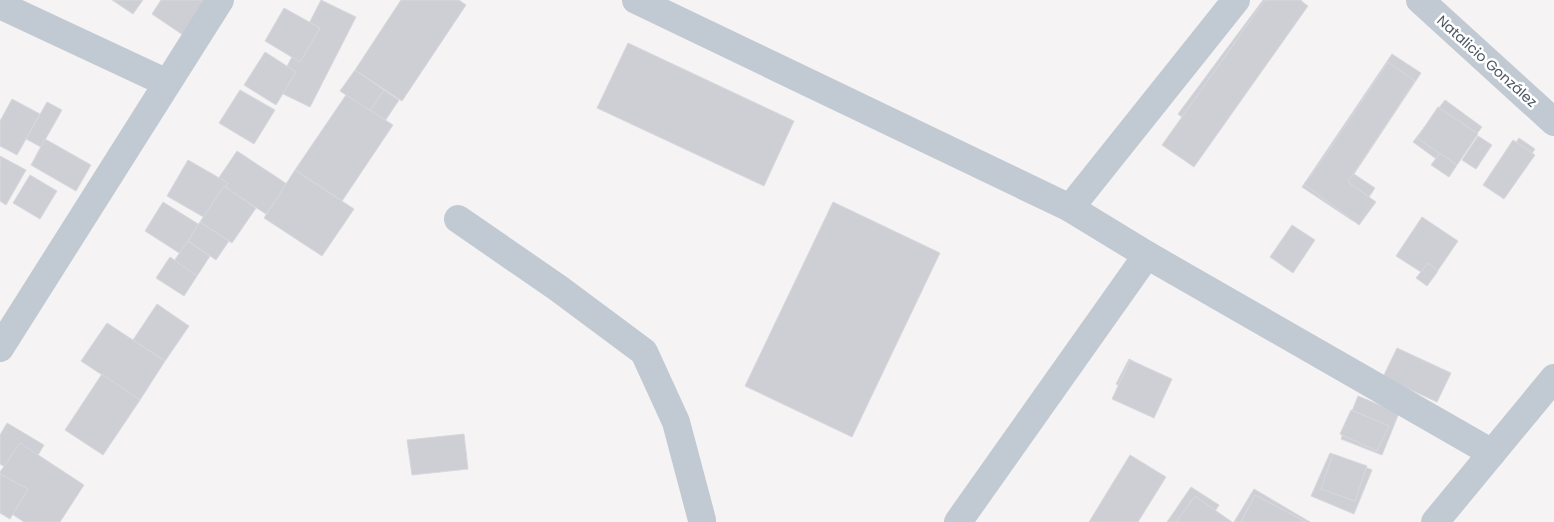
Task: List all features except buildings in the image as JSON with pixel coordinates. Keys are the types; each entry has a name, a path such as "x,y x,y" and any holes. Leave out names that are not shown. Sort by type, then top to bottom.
{"street":[{"path":"2,340 220,0"},
{"path":"636,0 1070,208 1147,255 1492,453"},
{"path":"1070,208 1236,0"},
{"name":"Natalicio González","path":"1420,0 1554,122"},
{"path":"0,5 167,84"},
{"path":"458,219 558,288 644,352 676,422 702,520"},
{"path":"964,520 1147,255"},
{"path":"1435,522 1554,378"}]}
